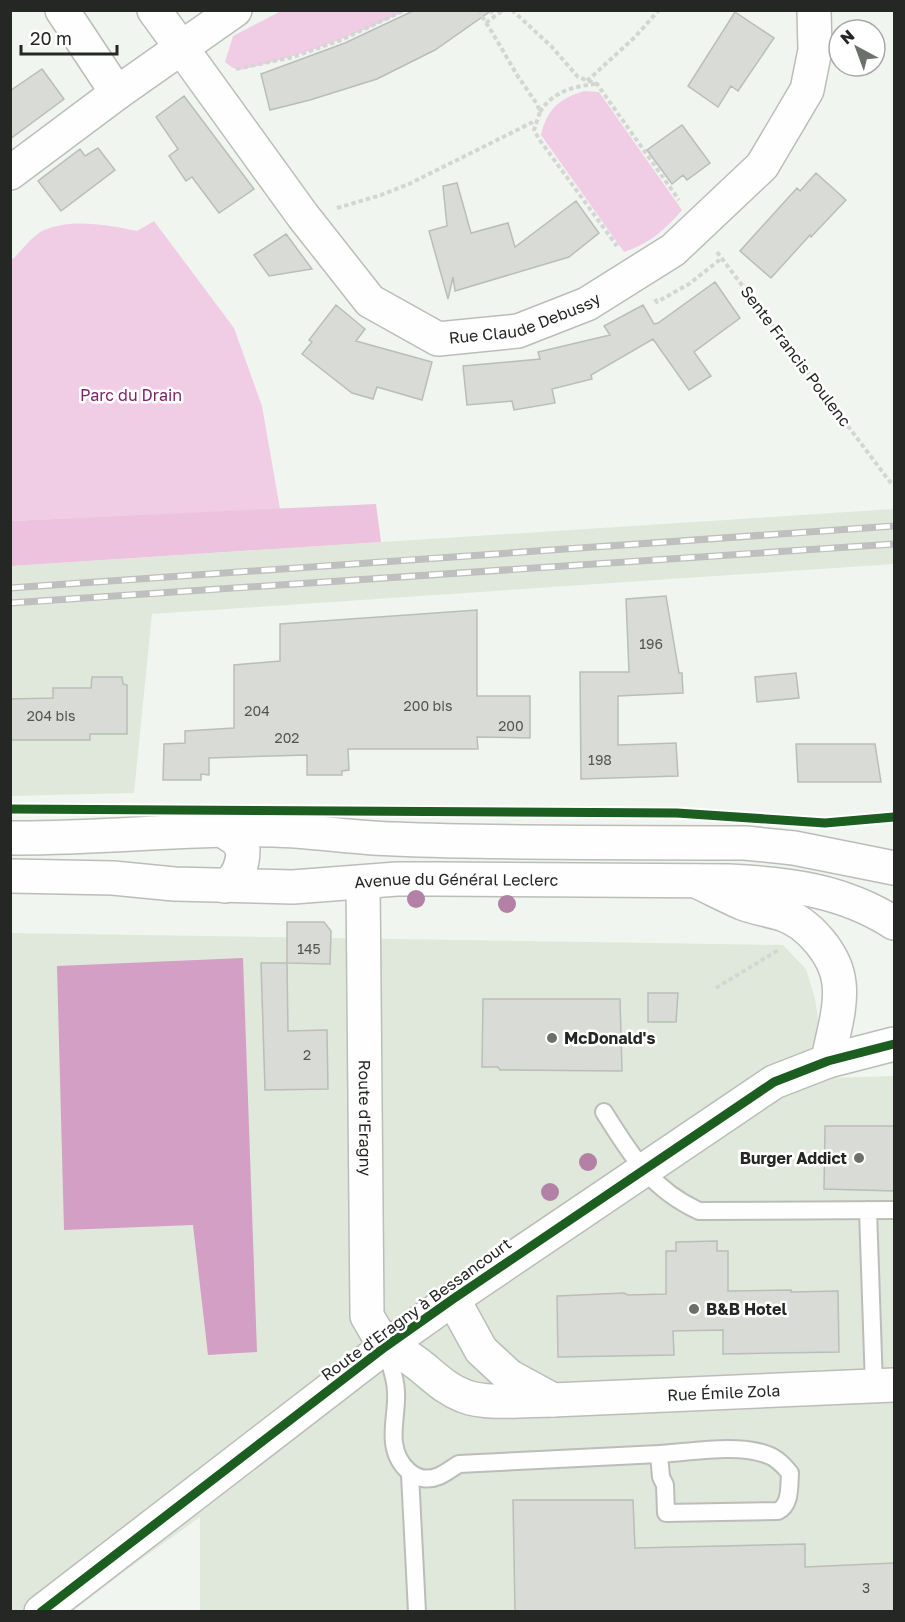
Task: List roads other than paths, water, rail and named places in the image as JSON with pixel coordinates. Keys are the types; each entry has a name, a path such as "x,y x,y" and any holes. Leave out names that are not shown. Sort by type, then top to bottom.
{"street":[{"path":"62,10 117,93"},
{"name":"Rue Claude Debussy","path":"154,10 303,216 370,301 438,339 518,331 587,304 673,250 762,166 807,90 815,50 814,10"},
{"path":"10,173 117,93 235,10"},
{"path":"10,838 130,835 186,830 266,830 438,841 745,843 794,848 894,868"},
{"path":"222,830 241,844 243,857"},
{"path":"240,886 231,883 239,872 247,843 266,830"},
{"name":"Avenue du Général Leclerc","path":"10,876 113,878 174,884 293,887 436,879 775,883 803,887 860,904 894,923"},
{"path":"696,881 742,903 800,922 822,945 833,964 839,982 839,1005 828,1061"},
{"name":"Route d'Eragny","path":"363,882 367,1316 385,1347"},
{"name":"Route d'Eragny à Bessancourt","path":"41,1611 385,1347 774,1082 828,1061 894,1044"},
{"path":"453,1299 482,1350 509,1376 553,1400"},
{"name":"Rue Émile Zola","path":"385,1347 410,1357 445,1385 464,1396 481,1400 553,1400 884,1386"}],"lane":[{"path":"604,1112 628,1151 643,1170 666,1192 699,1211 894,1210"},
{"path":"868,1210 884,1386"},
{"path":"385,1347 395,1381 394,1444 397,1456 411,1474 417,1477 430,1479 459,1464 731,1450 768,1455 780,1462 790,1473 787,1504 784,1509 778,1511 666,1513 665,1485 661,1477 659,1454"},
{"path":"411,1474 417,1611"}],"railway":[{"path":"10,588 894,526"},
{"path":"10,603 894,544"}],"place":[{"name":"McDonald's","path":"552,1038"},
{"name":"Burger Addict","path":"859,1158"},
{"name":"B&B Hotel","path":"694,1309"}],"park label":[{"name":"Parc du Drain","path":"131,395"}]}
